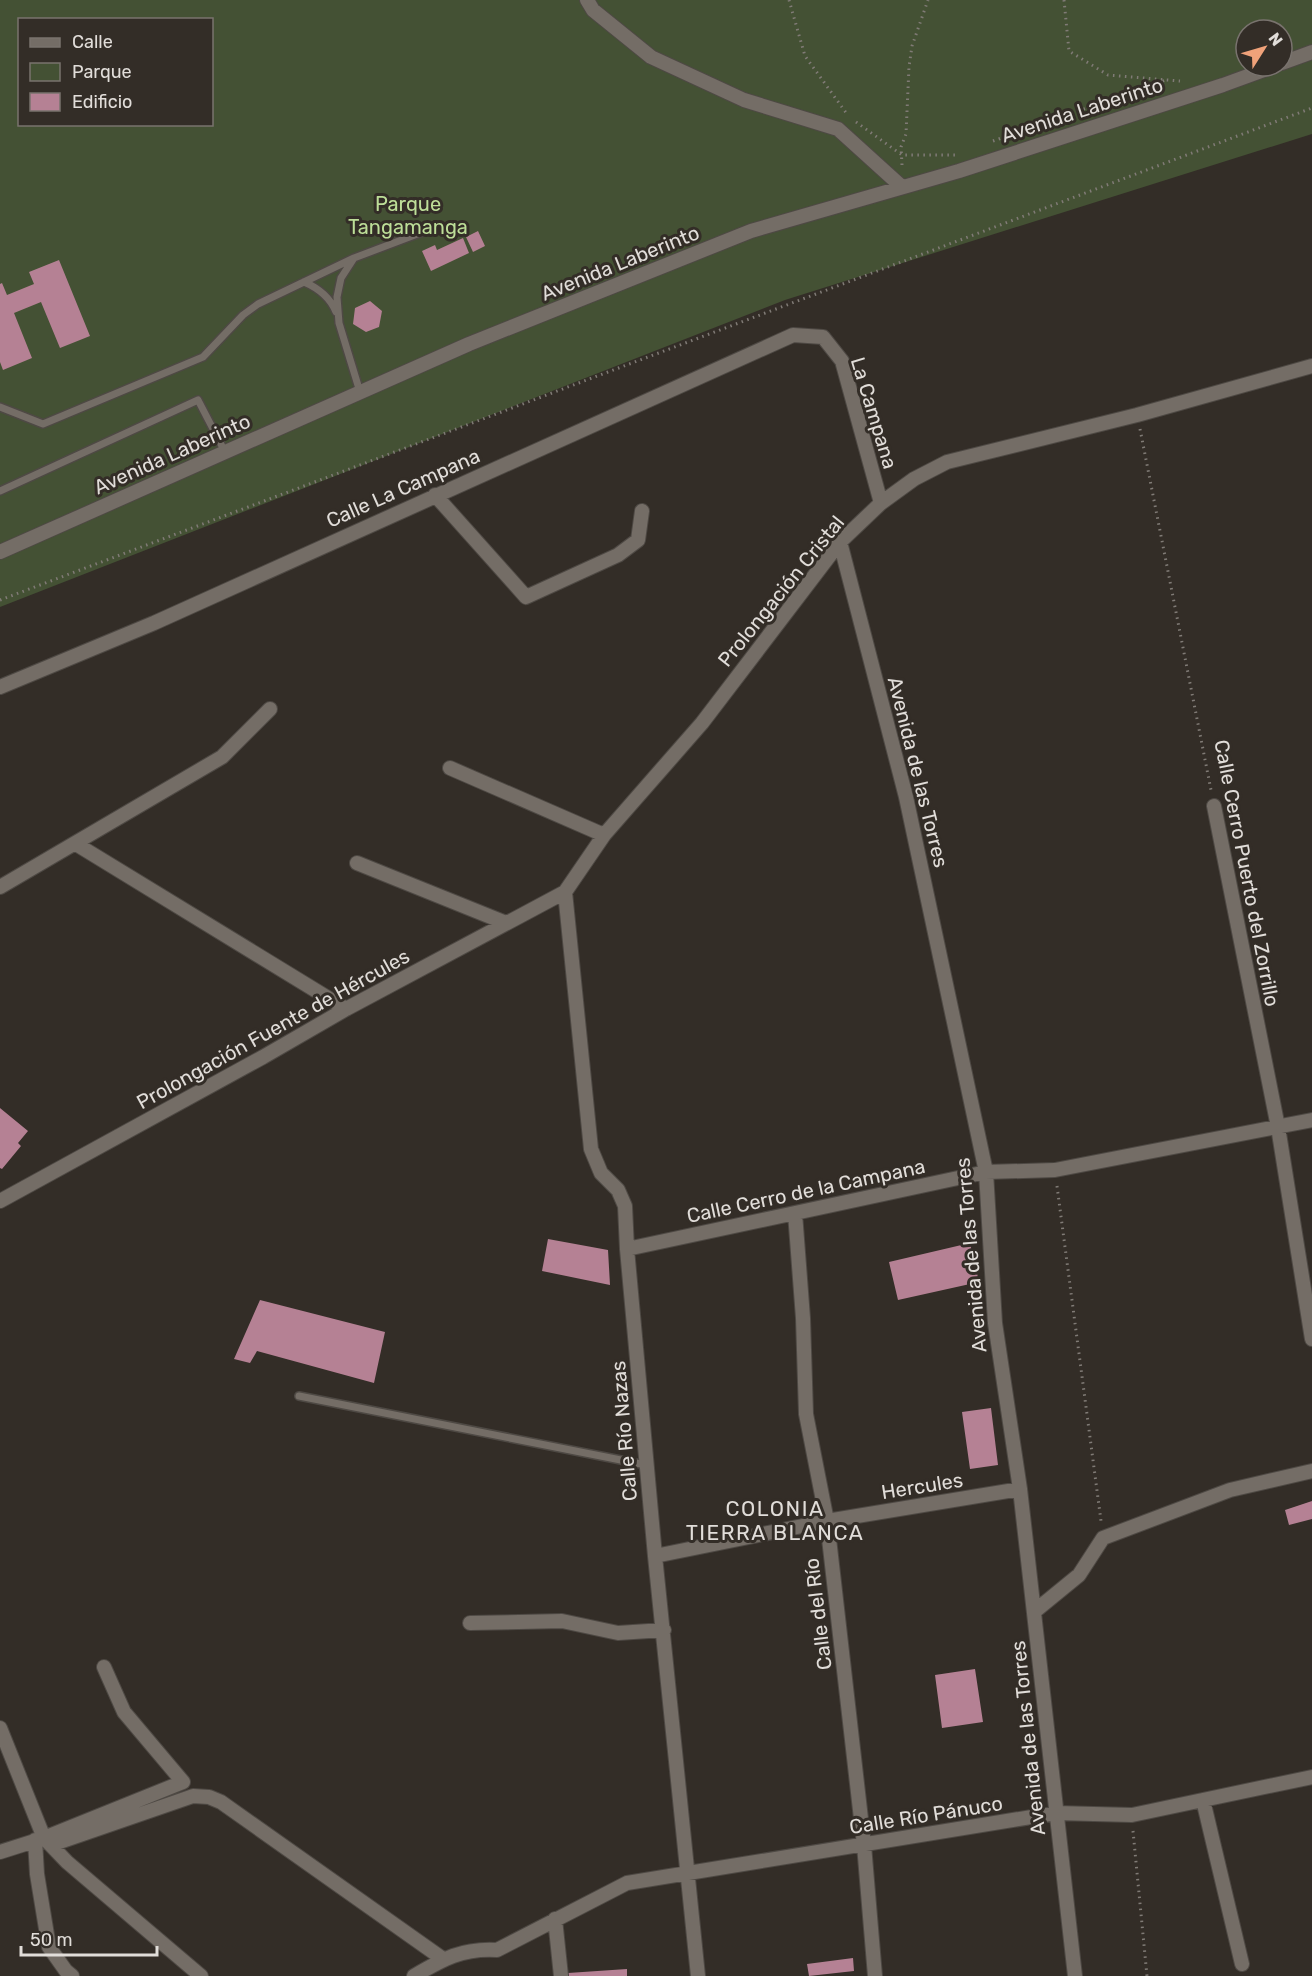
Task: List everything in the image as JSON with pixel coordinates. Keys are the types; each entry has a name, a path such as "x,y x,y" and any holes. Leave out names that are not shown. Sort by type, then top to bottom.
{"street":[{"path":"587,0 593,10 651,57 744,100 838,129 902,187"},
{"path":"1294,59 1312,52"},
{"name":"Avenida Laberinto","path":"0,552 469,344 751,231 902,187 1241,78"},
{"name":"Calle La Campana","path":"0,687 154,623 793,334 823,337"},
{"name":"La Campana","path":"823,337 842,361 881,503"},
{"name":"Prolongación Cristal","path":"565,892 604,835 702,723 840,542 881,503 914,479 947,462 1137,416 1312,366"},
{"path":"435,495 526,597 618,555 638,540 642,512"},
{"name":"Avenida de las Torres","path":"840,542 906,797 986,1172 995,1323 1020,1489 1035,1611 1075,1976"},
{"path":"0,887 222,757 270,709"},
{"path":"450,768 604,835"},
{"name":"Calle Cerro Puerto del Zorrillo","path":"1214,806 1278,1127 1312,1339"},
{"path":"76,844 346,1009"},
{"path":"357,863 506,924"},
{"name":"Prolongación Fuente de Hércules","path":"0,1201 263,1058 346,1009 565,892"},
{"name":"Calle Río Nazas","path":"565,892 591,1149 601,1173 618,1190 625,1206 646,1465 698,1976"},
{"path":"1278,1127 1312,1120"},
{"name":"Calle Cerro de la Campana","path":"627,1249 986,1172 1055,1170 1278,1127"},
{"name":"Calle del Río","path":"795,1213 803,1318 806,1414 827,1521 864,1845 875,1976"},
{"path":"1035,1611 1079,1575 1103,1538 1230,1490 1312,1471"},
{"name":"Hercules","path":"655,1557 827,1521 1020,1489"},
{"path":"470,1623 562,1621 618,1633 664,1630"},
{"path":"43,1841 183,1782 124,1712 104,1667"},
{"path":"0,1728 43,1841 201,1976"},
{"name":"Calle Río Pánuco","path":"414,1976 443,1959 476,1949 497,1950 627,1883 1056,1813 1132,1815 1312,1777"},
{"path":"0,1852 194,1796 209,1797 221,1802 443,1959"},
{"path":"1203,1800 1242,1964"},
{"path":"43,1841 37,1874 49,1947 72,1976"},
{"path":"555,1919 561,1976"}],"lane":[{"path":"0,407 43,424 106,398 203,357 243,315 258,304 354,258 428,230"},
{"path":"339,323 337,297 341,278 354,258"},
{"path":"304,282 326,296 333,305 360,392"},
{"path":"0,491 198,400 225,452"},
{"path":"299,1396 646,1465"}],"path":[{"path":"789,0 805,57 848,116 902,155 956,154"},
{"path":"902,187 901,147 906,134 908,115 909,67 912,46 928,0"},
{"path":"1064,0 1069,51 1108,75 1189,82"},
{"path":"989,143 1166,80"},
{"path":"0,600 1312,108"},
{"name":"Calle Cerro Puerto del Zorrillo","path":"1137,416 1214,806"},
{"path":"1055,1170 1103,1538"},
{"path":"1132,1815 1147,1976"}],"green space":[{"name":"Parque Tangamanga","path":"0,0 1312,0 1312,134 785,300 0,607"}],"building":[{"path":"478,231 485,246 473,252 466,237"},
{"path":"463,238 469,253 431,271 422,251 435,245 437,250"},
{"path":"59,260 90,336 60,348 41,302 14,313 32,358 3,370 0,362 0,284 2,283 7,295 34,284 29,272"},
{"path":"370,301 382,311 379,327 366,332 353,324 355,308"},
{"path":"0,1108 28,1131 18,1143 21,1146 2,1169 0,1168"},
{"path":"548,1239 608,1250 610,1285 542,1271"},
{"path":"970,1243 979,1282 898,1300 889,1262"},
{"path":"260,1300 385,1332 374,1383 257,1351 250,1363 234,1359"},
{"path":"991,1408 998,1465 970,1469 962,1412"},
{"path":"1312,1501 1312,1519 1289,1525 1285,1510"},
{"path":"975,1669 983,1722 942,1728 935,1675"},
{"path":"853,1958 854,1971 809,1976 807,1964"},
{"path":"627,1969 627,1976 569,1976 568,1973"}],"district":[{"name":"COLONIA TIERRA BLANCA","path":"775,1521"}]}
